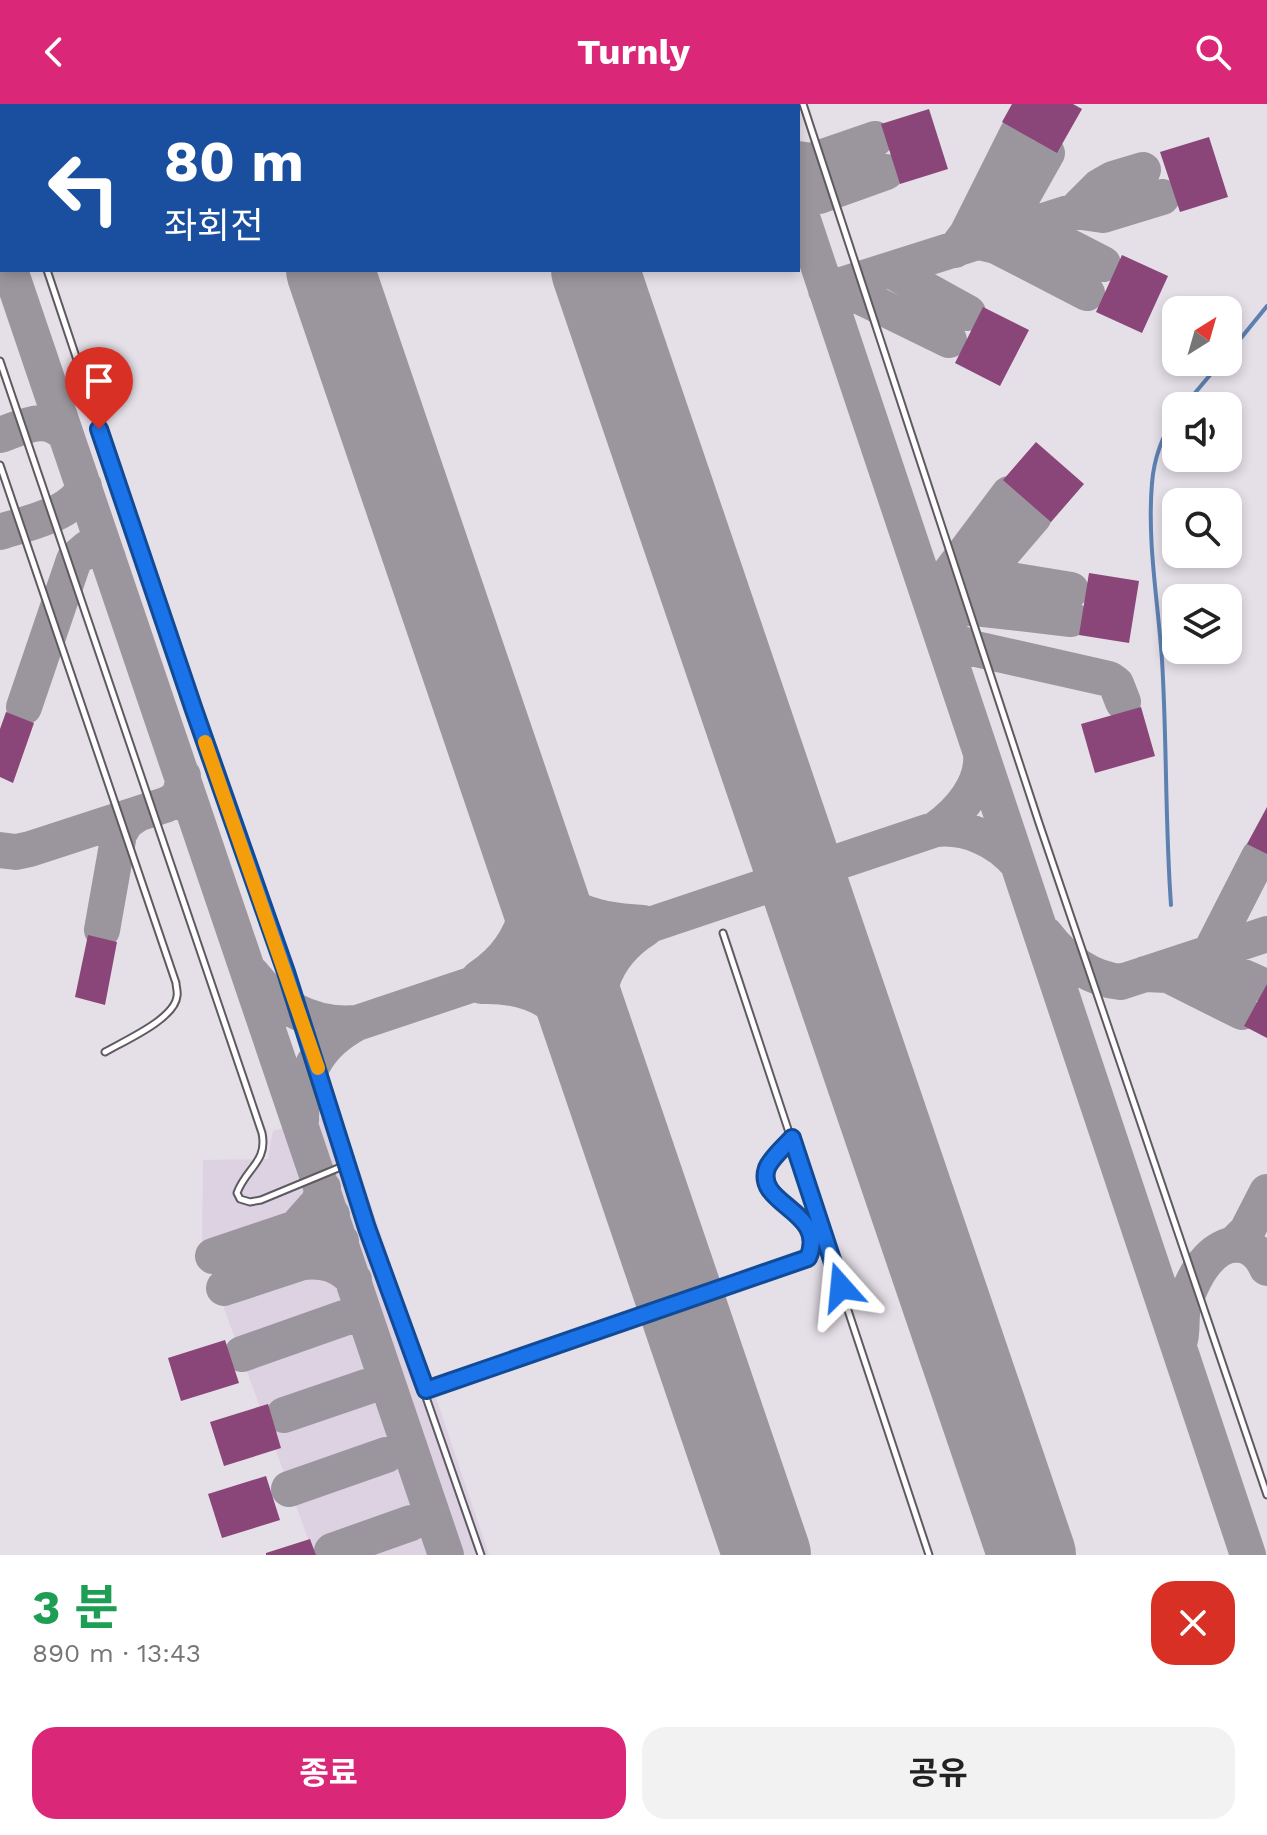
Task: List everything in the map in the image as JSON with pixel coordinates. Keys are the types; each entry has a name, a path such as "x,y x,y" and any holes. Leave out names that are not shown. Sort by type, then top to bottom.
{"lane":[{"path":"803,104 1039,823 1267,1495"},
{"path":"48,272 194,710 286,972 367,1228 481,1555"},
{"path":"0,361 262,1133 265,1146 262,1155 240,1184 237,1193 244,1202 261,1200 348,1164"},
{"path":"0,465 176,983 178,997 172,1009 161,1019 105,1052"},
{"path":"723,933 929,1555"},
{"path":"426,1390 808,1258 811,1238 805,1220 780,1202 767,1181 767,1167 792,1138"}],"shaded area":[{"path":"340,1113 489,1555 314,1555 202,1248 203,1160 268,1159 273,1131"}],"building":[{"path":"1012,104 1073,104 1082,109 1057,153 1002,122"},
{"path":"929,109 948,169 900,184 881,124"},
{"path":"1209,137 1228,197 1180,212 1160,152"},
{"path":"1122,255 1168,276 1142,333 1096,312"},
{"path":"983,307 1029,330 1000,386 955,363"},
{"path":"1036,442 1084,484 1051,522 1003,480"},
{"path":"1089,573 1139,581 1129,643 1079,635"},
{"path":"1141,707 1155,756 1095,773 1081,724"},
{"path":"6,712 34,723 13,783 0,777 0,729"},
{"path":"1267,807 1267,854 1247,844"},
{"path":"88,935 117,942 105,1005 75,997"},
{"path":"1267,984 1267,1038 1244,1026"},
{"path":"225,1340 239,1383 181,1401 168,1358"},
{"path":"268,1404 281,1448 224,1466 210,1422"},
{"path":"266,1476 280,1520 222,1538 208,1494"},
{"path":"310,1539 316,1555 266,1555 266,1553"}],"waterway":[{"path":"1242,337 1267,306"},
{"path":"1196,392 1209,376"},
{"path":"1162,442 1153,474 1151,505 1164,691 1171,905"}],"taxiway":[{"path":"955,250 967,234 1017,134"},
{"path":"800,159 811,161 875,139"},
{"path":"998,236 1047,153"},
{"path":"1075,211 1099,187 1113,179 1143,170"},
{"path":"800,191 819,196 886,172"},
{"path":"826,290 1075,211 1103,215 1162,197"},
{"path":"800,211 981,753"},
{"path":"1024,227 1037,230 1103,264"},
{"path":"979,242 996,246 1087,293"},
{"path":"892,271 968,313"},
{"path":"11,272 446,1555"},
{"path":"846,284 857,295 949,340"},
{"path":"0,435 43,423 59,428 66,435"},
{"path":"0,532 61,510 79,496 84,486"},
{"path":"922,576 938,581 946,578 1009,494"},
{"path":"1034,516 957,606 941,632 967,647 1109,679 1116,684 1123,702"},
{"path":"24,707 74,560 88,548 101,549 108,558"},
{"path":"974,586 992,577 1071,590"},
{"path":"957,606 1071,619"},
{"path":"1018,864 1010,855 1001,848 981,836 959,830 936,829 969,796 979,776 981,753 1248,1555"},
{"path":"0,850 16,852 30,849 165,805 179,794 183,776"},
{"path":"102,930 119,834 126,822 136,815"},
{"path":"301,1120 304,1089 314,1063 331,1041 357,1023 936,829"},
{"path":"1210,953 1259,857"},
{"path":"530,859 551,890 576,909 605,919 643,923"},
{"path":"479,978 506,954 522,926 530,894 530,859"},
{"path":"595,1049 598,997 608,967 630,940 645,929"},
{"path":"1045,934 1060,952 1078,966 1098,977 1121,982 1267,934"},
{"path":"1198,957 1257,983"},
{"path":"251,973 273,996 298,1012 326,1022 357,1023"},
{"path":"1145,974 1168,975 1242,1012"},
{"path":"481,986 518,989 547,1001 572,1021 595,1049"},
{"path":"323,1188 319,1202 296,1228 328,1231 341,1241"},
{"path":"1233,1245 1247,1231 1267,1192"},
{"path":"332,1215 326,1242 303,1262 331,1264 354,1280"},
{"path":"213,1256 296,1228"},
{"path":"1180,1340 1184,1303 1198,1273 1212,1255 1229,1246 1246,1246 1261,1258 1267,1268"},
{"path":"224,1288 303,1262"},
{"path":"242,1354 344,1318"},
{"path":"284,1415 366,1387"},
{"path":"289,1489 386,1455"},
{"path":"332,1551 411,1523"}],"runway":[{"path":"331,272 767,1555"},
{"path":"596,272 1032,1555"}],"slow traffic":[{"path":"205,742 318,1068"}],"route":[{"path":"99,429 316,1059 367,1228 426,1390 808,1258 811,1238 805,1220 780,1202 767,1181 767,1167 792,1138 841,1287"}]}
